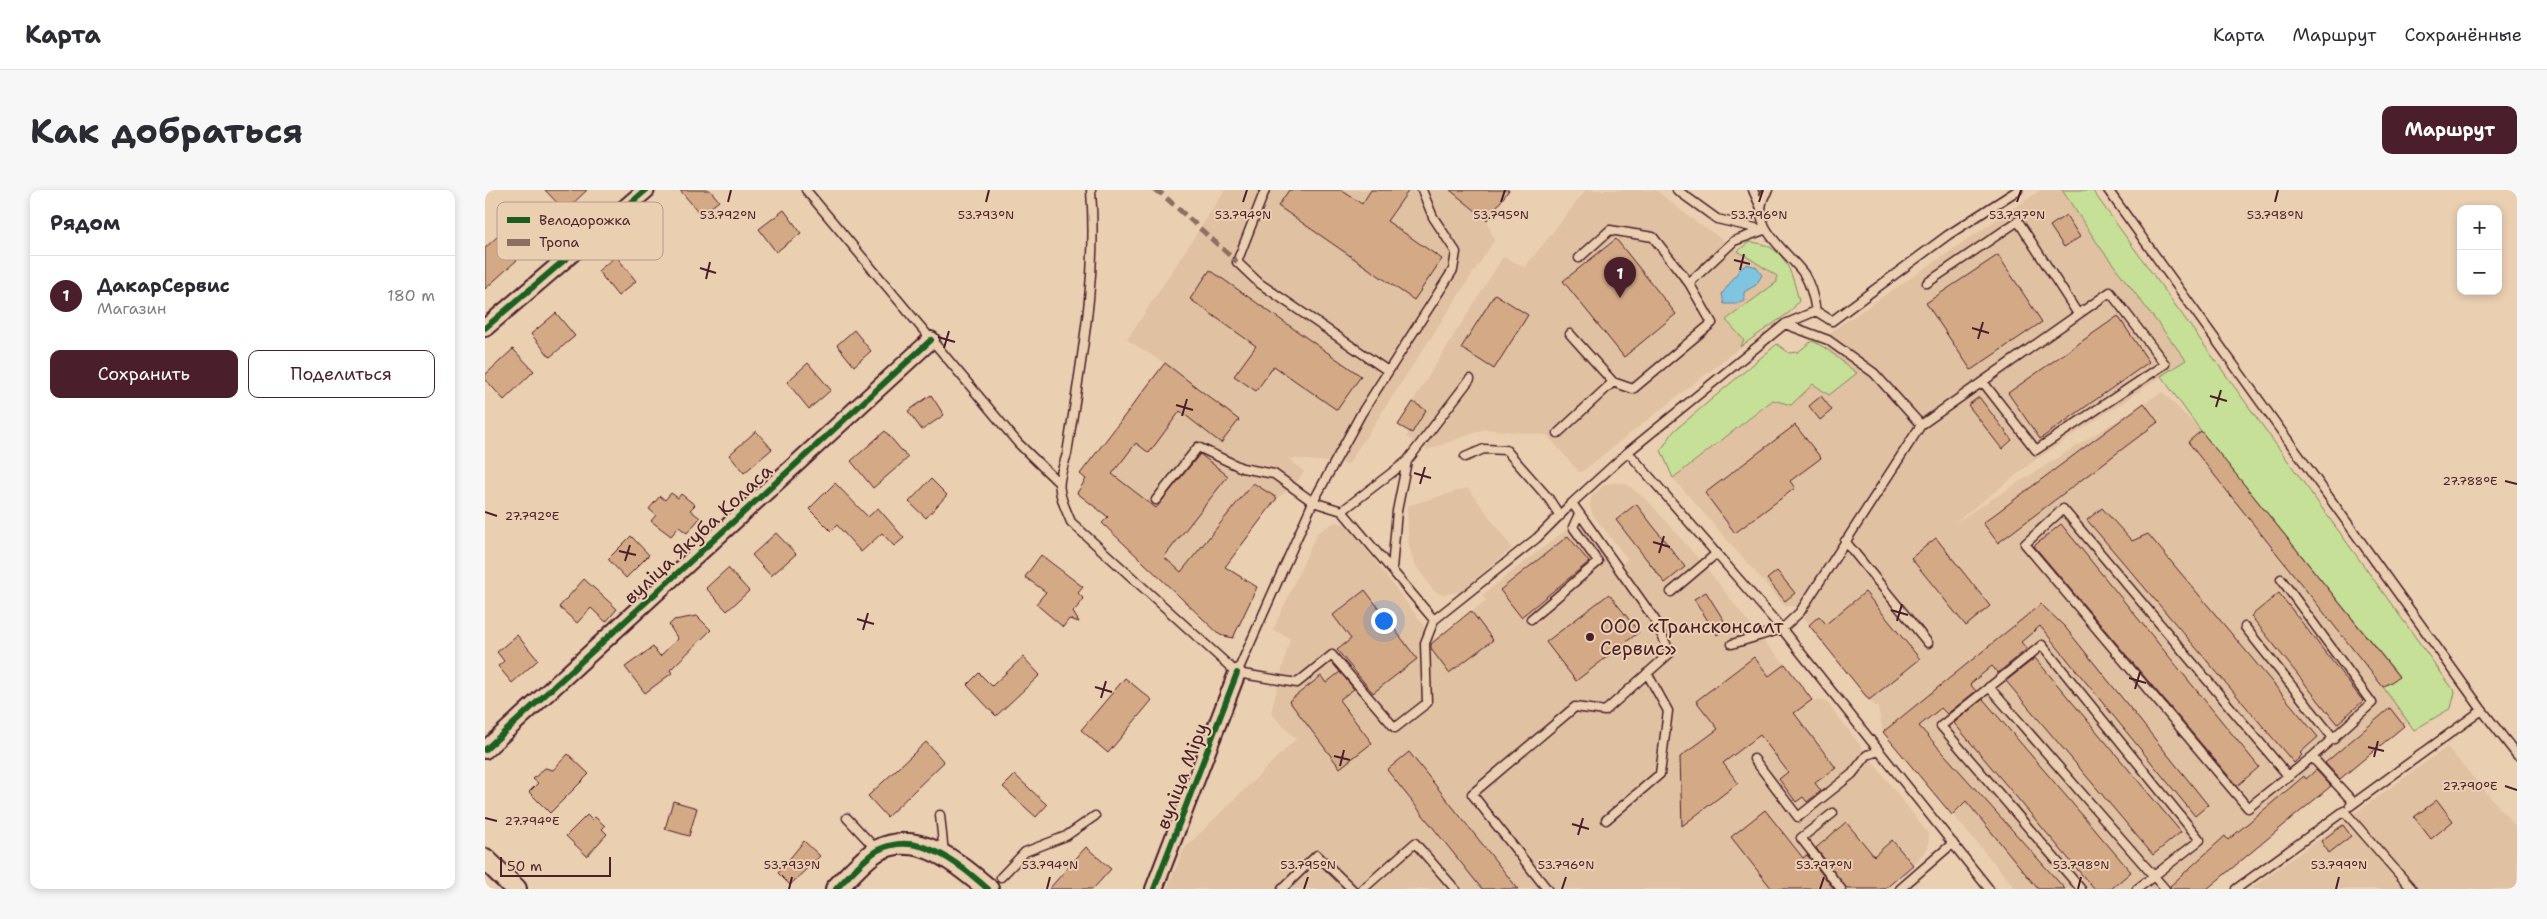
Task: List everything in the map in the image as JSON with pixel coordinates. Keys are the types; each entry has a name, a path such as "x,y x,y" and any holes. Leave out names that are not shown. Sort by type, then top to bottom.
{"street":[{"path":"632,202 646,190"},
{"path":"485,328 564,260"},
{"name":"вуліца Якуба Коласа","path":"485,750 931,340"},
{"name":"вуліца Міру","path":"1155,889 1237,673"},
{"path":"835,889 878,850 893,845 913,845 932,849 995,883"},
{"path":"485,859 516,889"}],"lane":[{"path":"806,190 1017,443 1058,482"},
{"path":"1091,190 1094,231 1092,275 1067,454 1058,482 1062,501 1071,522 1237,673 1297,683 1332,655 1395,728 1427,703 1425,643 1434,620 1537,538 1571,503 1628,452 1785,324 1816,311"},
{"path":"1265,190 1237,262 1259,282 1388,371"},
{"path":"1237,673 1313,502 1361,414 1453,270 1456,252 1433,217 1422,190"},
{"path":"1677,190 1717,219 1765,230"},
{"path":"1753,190 1761,208 1765,230 1805,275 1814,298 1816,311"},
{"path":"1761,208 1768,190"},
{"path":"1816,311 1833,321 1948,235 2018,190"},
{"path":"2108,190 2482,710 2517,755"},
{"path":"1927,283 2017,221 2078,314"},
{"path":"1570,334 1613,382 1633,389 1712,323 1689,283 1653,237 1610,230 1579,258"},
{"path":"1689,283 1734,241 1765,230"},
{"path":"1732,644 1782,629 1800,612 1921,425 2110,292 2165,364 2035,450 1983,382"},
{"path":"1785,324 1828,340 1874,372 1921,425"},
{"path":"1342,511 1407,461 1469,379"},
{"path":"1559,433 1613,382"},
{"path":"1156,500 1198,447 1242,468 1274,474 1313,502 1342,511 1434,620"},
{"path":"1465,457 1484,449 1506,450 1549,499 1560,516"},
{"path":"1628,452 1782,629 1989,889"},
{"path":"1392,569 1397,511 1407,461"},
{"path":"1547,889 1472,794 1575,707 1605,711 1670,653 1655,620 1571,503"},
{"path":"2281,579 2372,702 2334,739 2289,777 2248,808 2025,544 2063,509 2289,777"},
{"path":"1531,619 1598,562 1573,527 1579,514"},
{"path":"1845,541 1928,643"},
{"path":"1671,592 1717,553"},
{"path":"2245,627 2334,739"},
{"path":"2081,889 1941,726 2042,645 2200,840 2137,889"},
{"path":"1607,820 1660,774 1667,711 1647,673"},
{"path":"1989,686 2165,889"},
{"path":"2236,889 2482,710"},
{"path":"1754,759 1798,817 1852,774 1867,755 1879,751"},
{"path":"2312,757 2354,803"},
{"path":"2344,810 2413,889"},
{"path":"1833,813 1801,838 1841,889"},
{"path":"940,815 944,856"},
{"path":"995,883 1025,852 1066,836 1095,816"},
{"path":"847,818 878,850"},
{"path":"1363,889 1415,843 1455,889"},
{"path":"1900,889 1953,843"},
{"path":"1283,889 1317,855 1352,889"}],"shaded area":[{"path":"1225,190 1509,190 1487,220 1494,241 1348,464 1288,458 1304,472 1292,488 1277,498 1225,566 1257,587 1233,638 1220,635 1102,523 1108,517 1077,493 1085,479 1080,474 1164,363 1127,340"},
{"path":"1586,190 1656,190 1689,217 1777,276 1777,283 1726,320 1744,340 1740,347 1580,473 1547,435 1485,429 1427,450 1406,437 1409,432 1398,425 1503,257 1525,267"},
{"path":"2041,190 2062,190 2100,247 2186,360 2034,461 1953,524 2162,392 2201,431 2430,704 2207,889 2016,889 1883,732 1878,708 1869,700 1800,612 1794,606 1785,606 1673,478 1774,400 1791,405 1813,384 1829,394 1835,359 1827,347 1832,331"},
{"path":"1606,484 1626,484 1648,501 1709,571 1757,634 1785,664 1812,700 1826,701 1929,835 1928,848 1913,865 1885,889 1167,889 1184,849 1296,739 1271,713 1290,638 1273,630 1317,533 1335,522 1347,524 1434,639 1486,601 1482,595 1570,527 1579,526 1589,532 1613,571 1628,559 1593,515 1590,506 1592,496 1597,491"},
{"path":"1468,488 1512,548 1460,592 1442,595 1433,590 1414,563 1409,547 1407,506"},
{"path":"2447,747 2517,828 2517,889 2250,889"}],"green space":[{"path":"2062,190 2092,190 2455,692 2451,708 2414,730 2383,687 2399,676 2201,431 2161,376 2186,360 2100,247"},
{"path":"1749,242 1761,244 1779,253 1789,269 1799,301 1790,312 1740,347 1744,340 1726,320 1777,282 1777,276 1738,251"},
{"path":"1812,341 1829,351 1857,373 1829,395 1813,384 1791,405 1773,400 1673,478 1661,450 1674,431 1777,344 1789,353 1798,352"}],"water":[{"path":"1747,264 1756,267 1762,275 1756,285 1744,292 1744,301 1736,304 1724,304 1722,294 1740,269"}],"building":[{"path":"545,190 587,190 574,202 556,202"},
{"path":"680,190 710,190 719,201 701,215"},
{"path":"1289,190 1341,190 1362,204 1371,190 1409,190 1387,221 1442,259 1414,300 1278,206"},
{"path":"1450,190 1509,190 1487,220"},
{"path":"784,210 801,233 776,252 759,229"},
{"path":"2066,215 2080,237 2064,247 2050,226"},
{"path":"497,237 497,260 517,260 485,289 485,248"},
{"path":"1616,239 1676,314 1624,357 1563,281"},
{"path":"1998,255 2042,322 1971,370 1926,303"},
{"path":"611,260 619,260 636,281 618,296 598,271"},
{"path":"1210,270 1361,376 1337,410 1274,366 1256,391 1234,376 1256,346 1190,299"},
{"path":"1495,294 1528,315 1494,369 1461,348"},
{"path":"556,313 575,336 550,357 531,334"},
{"path":"2118,316 2149,362 2040,439 2008,393"},
{"path":"854,330 871,351 854,366 837,345"},
{"path":"513,349 534,371 504,400 485,379 485,375"},
{"path":"808,363 831,390 809,409 787,382"},
{"path":"1165,363 1239,420 1221,443 1180,411 1149,453 1136,443 1112,474 1156,508 1200,454 1228,476 1164,557 1181,572 1253,483 1277,498 1225,567 1257,587 1233,638 1220,635 1102,523 1108,517 1077,493 1086,479 1080,474"},
{"path":"931,395 944,415 922,430 908,411"},
{"path":"1821,396 1832,410 1820,420 1809,406"},
{"path":"1979,397 2012,440 2002,449 1968,405"},
{"path":"1413,402 1426,410 1412,433 1398,425"},
{"path":"2144,403 2158,422 1998,543 1983,523"},
{"path":"1795,425 1821,458 1790,481 1795,488 1735,533 1705,493"},
{"path":"756,431 772,449 744,473 729,455"},
{"path":"885,431 908,458 873,488 851,461"},
{"path":"2201,431 2399,677 2383,687 2188,442"},
{"path":"931,479 947,495 926,518 909,502"},
{"path":"835,483 868,517 878,508 904,538 894,546 882,533 861,552 837,525 831,531 809,509"},
{"path":"671,493 678,498 681,494 695,505 690,510 700,518 687,533 679,527 671,536 651,521 656,515 649,509 660,496 665,500"},
{"path":"1636,504 1685,567 1665,583 1616,520"},
{"path":"2102,508 2132,541 2148,534 2318,737 2300,753 2302,755 2294,763 2087,520"},
{"path":"2061,524 2259,767 2237,786 2034,546"},
{"path":"776,533 796,554 771,576 752,555"},
{"path":"631,536 649,555 626,578 608,559"},
{"path":"1568,536 1589,562 1521,617 1500,590"},
{"path":"1936,538 1990,606 1966,626 1911,558"},
{"path":"1041,555 1083,587 1078,593 1084,599 1073,612 1079,622 1069,619 1063,627 1036,604 1046,592 1025,577"},
{"path":"728,568 749,591 727,611 706,588"},
{"path":"1777,571 1795,593 1785,601 1767,579"},
{"path":"584,579 617,609 606,622 591,608 577,623 559,607"},
{"path":"1365,590 1417,659 1373,693 1337,650 1351,639 1333,615"},
{"path":"1706,592 1728,627 1717,635 1694,599"},
{"path":"1865,592 1920,659 1869,700 1809,625 1819,616 1826,624"},
{"path":"2279,593 2363,701 2337,724 2251,616"},
{"path":"1609,594 1639,632 1576,681 1546,642"},
{"path":"2041,604 2065,627 2208,805 2195,816 2040,626 2021,642 2027,649 1998,673 1992,666 1970,684 1976,691 1947,714 1941,708 1919,726 2065,889 2038,889 1966,801 1952,815 1883,732"},
{"path":"1471,611 1493,640 1449,673 1431,649 1431,644"},
{"path":"697,616 711,630 670,670 672,673 645,693 625,667 653,647 660,656 678,639 669,625 674,620"},
{"path":"517,635 538,660 512,683 498,666 504,661 497,652"},
{"path":"1023,657 1040,675 996,716 967,685 979,673 992,686"},
{"path":"1754,657 1769,676 1785,664 1812,700 1794,713 1836,768 1815,783 1821,791 1807,802 1803,797 1796,802 1779,779 1788,772 1760,735 1723,763 1738,783 1682,826 1680,757 1718,729 1696,701"},
{"path":"2035,658 2181,832 2153,855 2006,681"},
{"path":"1340,672 1354,689 1339,700 1372,743 1340,768 1289,701 1321,676 1326,683"},
{"path":"1125,678 1152,700 1108,753 1081,730"},
{"path":"1983,699 2131,872 2111,889 2094,889 1954,723"},
{"path":"2390,708 2404,726 2340,779 2325,763"},
{"path":"926,742 944,762 887,817 868,796"},
{"path":"1409,752 1518,889 1482,889 1387,770"},
{"path":"568,754 589,774 550,813 529,792 538,783 533,779 545,768 553,770"},
{"path":"2316,770 2331,786 2207,889 2171,889 2170,886 2225,836 2228,840 2304,776 2306,779"},
{"path":"1015,775 1047,805 1036,817 1003,787"},
{"path":"2437,800 2453,821 2431,839 2414,817"},
{"path":"673,801 697,808 689,836 665,829"},
{"path":"1765,810 1803,858 1807,855 1834,889 1772,889 1731,837"},
{"path":"587,815 592,820 595,817 605,826 602,829 607,834 587,856 566,836"},
{"path":"1846,822 1874,856 1892,840 1913,865 1885,889 1847,889 1816,848"},
{"path":"2343,825 2351,836 2329,853 2321,841"},
{"path":"804,841 820,856 790,885 778,873"},
{"path":"1086,847 1111,869 1093,889 1049,889"}],"marked path":[{"path":"1154,190 1162,194 1237,262"}],"cycle path":[{"path":"632,202 646,190"},
{"path":"485,328 564,260"},
{"path":"485,750 931,340"},
{"path":"1154,889 1237,673"},
{"path":"836,889 873,853 893,845 909,844 938,853 965,870 988,889"}],"place":[{"name":"ДакарСервис","path":"1620,298"},
{"name":"ООО «Трансконсалт Сервис»","path":"1590,637"}]}
